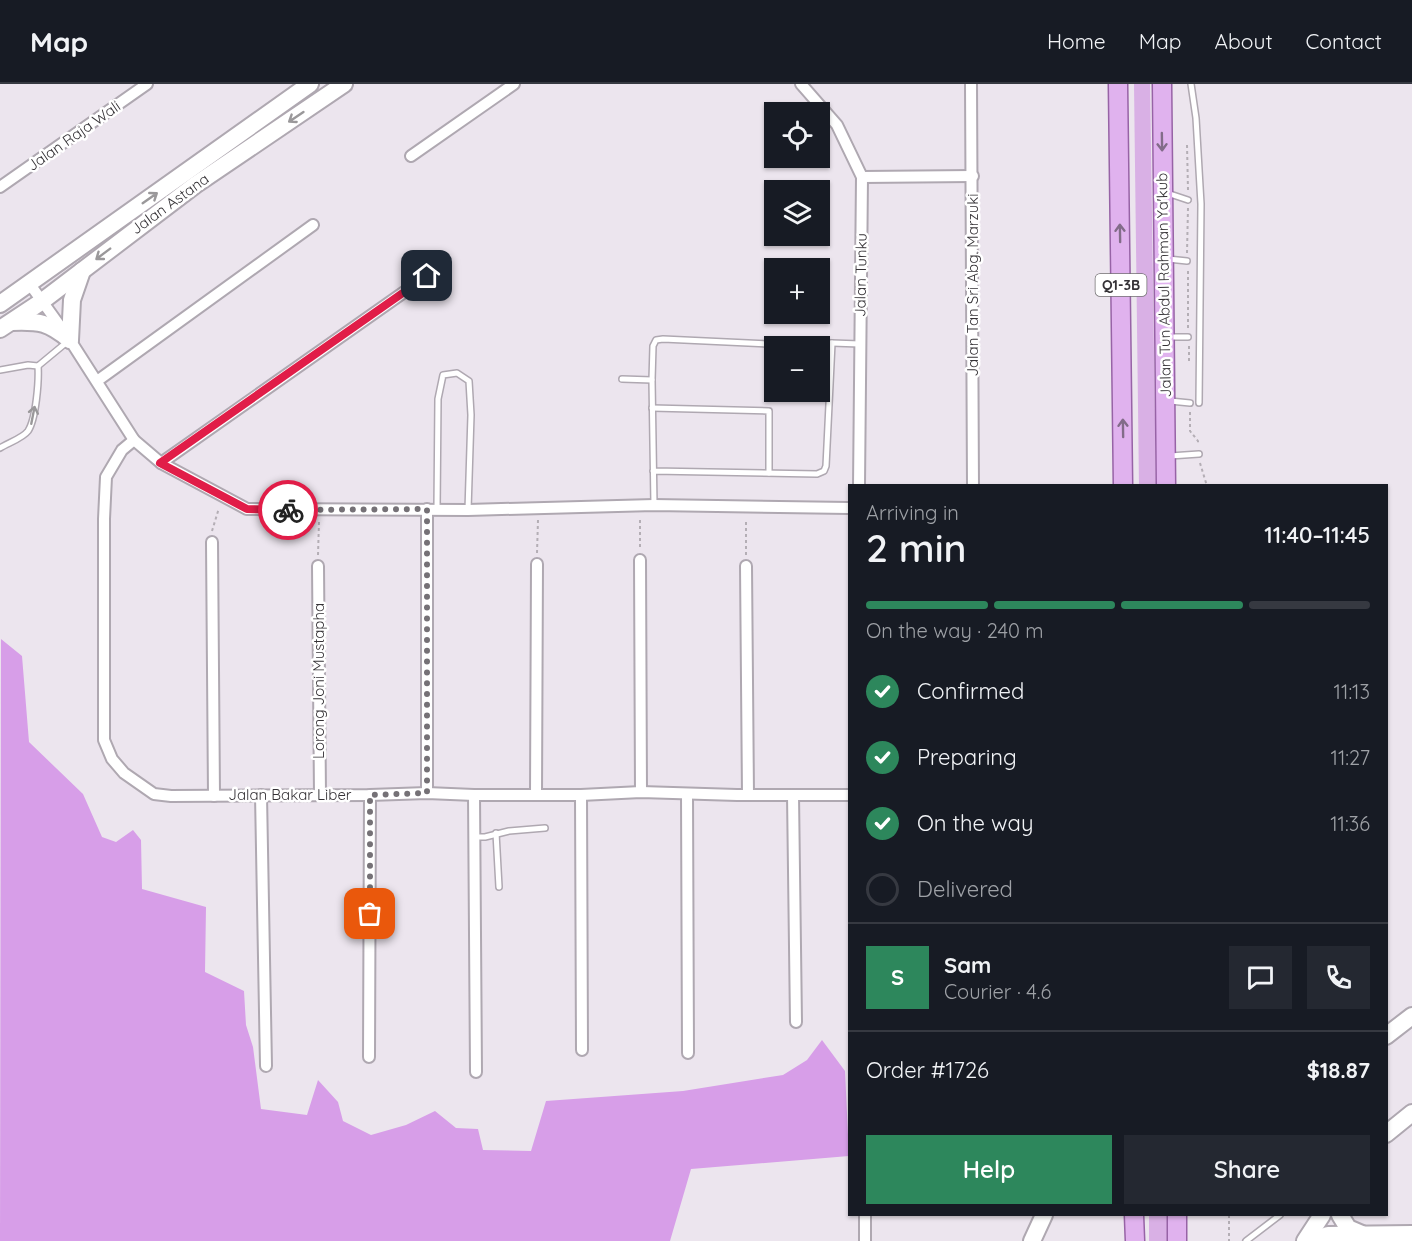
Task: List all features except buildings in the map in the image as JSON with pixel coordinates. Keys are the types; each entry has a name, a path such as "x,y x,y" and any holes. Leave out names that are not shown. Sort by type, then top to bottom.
{"main road":[{"name":"Jalan Astana","path":"0,304 310,84"},
{"name":"Jalan Astana","path":"6,325 41,302 195,185 344,84"},
{"name":"Q1-3B","path":"1118,84 1123,484"},
{"name":"Jalan Tun Abdul Rahman Ya'kub","path":"1162,84 1166,484"},
{"path":"70,340 72,300 83,268"},
{"path":"6,325 29,321 52,326 70,340"},
{"path":"1388,1034 1412,1016"},
{"path":"1388,1132 1412,1113"},
{"path":"1030,1240 1043,1216"},
{"path":"1134,1216 1134,1241"},
{"path":"1177,1216 1177,1241"},
{"path":"1305,1241 1321,1216"},
{"path":"1341,1216 1348,1228 1363,1234"},
{"path":"1313,1241 1328,1235 1412,1234"}],"street":[{"name":"Jalan Raja Wali","path":"0,187 147,84"},
{"path":"411,156 514,84"},
{"name":"Jalan Tunku","path":"801,84 837,125 862,177 859,484"},
{"name":"Jalan Tan Sri Abg. Marzuki","path":"972,84 973,484"},
{"path":"862,177 973,176"},
{"path":"97,381 313,225"},
{"path":"160,463 427,276"},
{"path":"29,283 70,340 134,440 160,463 247,509 468,510 641,505 848,508"},
{"name":"Jalan Bakar Liber","path":"134,440 122,450 106,477 104,740 112,759 124,773 154,794 581,795 641,792 848,795"},
{"path":"427,793 432,509"},
{"path":"212,542 214,795"},
{"path":"639,560 641,792"},
{"path":"536,795 537,564"},
{"name":"Lorong Joni Mustapha","path":"318,566 320,795"},
{"path":"746,566 748,795"},
{"path":"687,794 688,1053"},
{"path":"261,795 266,1066"},
{"path":"369,1057 370,795"},
{"path":"474,795 476,1072"},
{"path":"581,795 582,1050"},
{"path":"793,795 796,1022"},
{"path":"865,1216 865,1241"}],"lane":[{"path":"1191,84 1196,118 1201,204 1199,403"},
{"path":"1163,191 1188,200"},
{"path":"1163,258 1187,261"},
{"path":"1164,337 1188,337"},
{"path":"0,370 28,365 38,366 70,340"},
{"path":"654,505 652,380 653,346 656,340 860,344"},
{"path":"653,471 818,474 824,471 832,343"},
{"path":"0,448 27,433 37,394 38,366"},
{"path":"432,509 438,399 443,375 457,373 469,381 471,415 468,510"},
{"path":"622,380 652,380"},
{"path":"1165,401 1190,403"},
{"path":"652,408 769,411 769,473"},
{"path":"1166,456 1199,454"},
{"path":"474,837 545,828"},
{"path":"496,833 499,887"},
{"path":"1246,1241 1279,1216"}],"path":[{"path":"1187,143 1189,370"},
{"path":"1190,403 1190,431 1198,441 1201,468 1206,484"},
{"path":"212,542 214,520 225,498"},
{"path":"639,560 641,505"},
{"path":"746,566 747,507"},
{"path":"537,564 538,508"},
{"path":"318,566 320,509"},
{"path":"1229,1216 1229,1241"}],"shaded area":[{"path":"1134,84 1150,84 1156,484 1139,484"},
{"path":"1,639 22,656 29,742 83,794 102,837 116,842 133,830 141,840 142,889 206,907 205,972 244,991 246,1025 253,1047 261,1109 307,1115 318,1080 338,1102 343,1121 371,1135 406,1125 435,1111 456,1128 478,1129 483,1150 531,1151 546,1101 683,1091 783,1075 807,1060 822,1040 845,1071 848,1156 691,1169 670,1241 0,1241"},
{"path":"1149,1216 1167,1216 1168,1241 1149,1241"}],"way so far":[{"path":"288,510 427,509 427,793 370,795 370,914"}],"route":[{"path":"288,510 247,509 160,463 427,276"}]}
